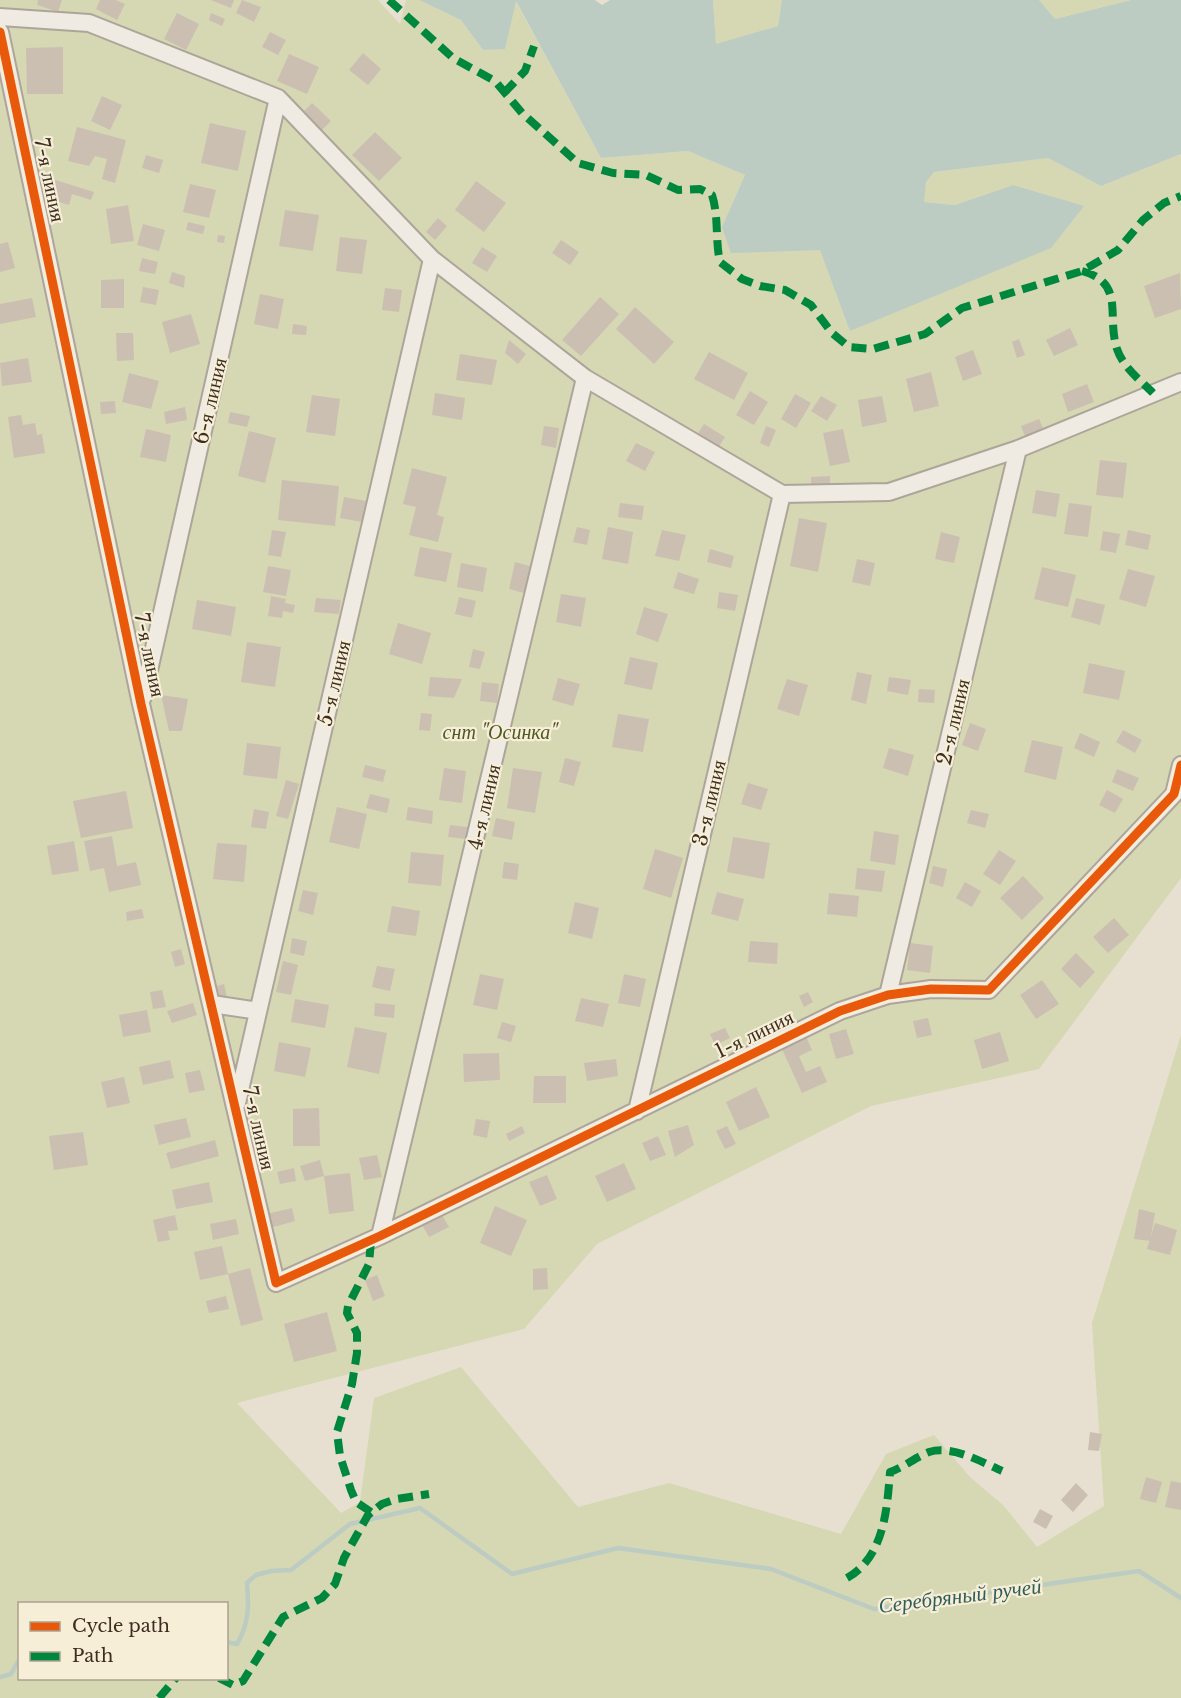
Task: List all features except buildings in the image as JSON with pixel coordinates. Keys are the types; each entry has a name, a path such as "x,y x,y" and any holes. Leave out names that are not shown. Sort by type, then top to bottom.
{"street":[{"path":"0,17 89,22 278,98 432,259 585,378 782,494 889,492 1018,449 1181,382"},
{"name":"7-я линия","path":"0,32 141,704 276,1283"},
{"name":"6-я линия","path":"141,704 278,98"},
{"name":"5-я линия","path":"236,1108 432,259"},
{"name":"4-я линия","path":"380,1236 585,378"},
{"name":"2-я линия","path":"888,995 1018,449"},
{"name":"3-я линия","path":"637,1111 782,494"},
{"name":"1-я линия","path":"276,1283 380,1236 840,1011 888,995 931,989 989,990 1174,794 1181,765"},
{"path":"212,1004 258,1011"}],"green space":[{"name":"снт \"Осинка\"","path":"0,0 378,0 400,24 406,0 419,0 461,20 483,50 505,49 515,0 601,158 688,151 745,175 722,227 820,250 851,330 1013,185 955,205 923,202 926,182 934,172 1048,158 1101,186 1181,154 1181,878 1039,1069 871,1106 597,1244 524,1329 237,1403 341,1513 360,1502 374,1398 461,1367 578,1507 669,1483 841,1534 886,1454 934,1435 970,1477 1003,1505 1037,1547 1104,1506 1092,1323 1181,1035 1181,1698 0,1698"},
{"path":"713,0 782,0 778,26 716,45"},
{"path":"1039,0 1131,0 1055,19"}],"shaded area":[{"path":"419,0 595,0 602,5 610,0 713,0 716,44 778,26 782,0 1039,0 1055,19 1131,0 1181,0 1181,154 1101,186 1048,158 934,172 926,182 924,202 955,205 1013,185 1084,206 1051,248 850,331 820,250 731,253 722,227 745,175 688,151 601,158 516,1 505,49 483,50 461,20"}],"waterway":[{"name":"Серебряный ручей","path":"228,1642 237,1644 241,1637 247,1614 247,1583 256,1575 271,1571 291,1570 350,1524 420,1508 512,1574 618,1548 771,1569 874,1609 1139,1571 1181,1598"},
{"name":"Серебряный ручей","path":"0,1677 11,1674 18,1662"}],"marked path":[{"path":"389,0 453,58 495,81 522,113 578,163 613,173 646,175 678,190 700,189 712,195 716,212 720,262 742,279 760,286 785,290 811,305 832,333 849,347 873,349 925,334 962,308 1082,271 1118,250 1143,220 1164,203 1181,196"},
{"path":"504,93 525,71 534,46"},
{"path":"1082,271 1096,276 1110,292 1117,349 1123,362 1153,393"},
{"path":"371,1240 369,1264 348,1306 347,1313 357,1333 357,1353 352,1384 337,1432 340,1456 356,1502 371,1512"},
{"path":"847,1578 869,1558 876,1545 885,1517 890,1472 924,1454 938,1450 967,1456 1002,1471"},
{"path":"223,1680 233,1685 243,1681 283,1617 322,1598 335,1584 344,1558 368,1515 382,1504 396,1499 429,1494"},
{"path":"159,1698 174,1680"}],"cycle path":[{"path":"0,32 141,704 276,1283 380,1236 840,1011 888,995 931,989 989,990 1174,794 1181,765"}]}
